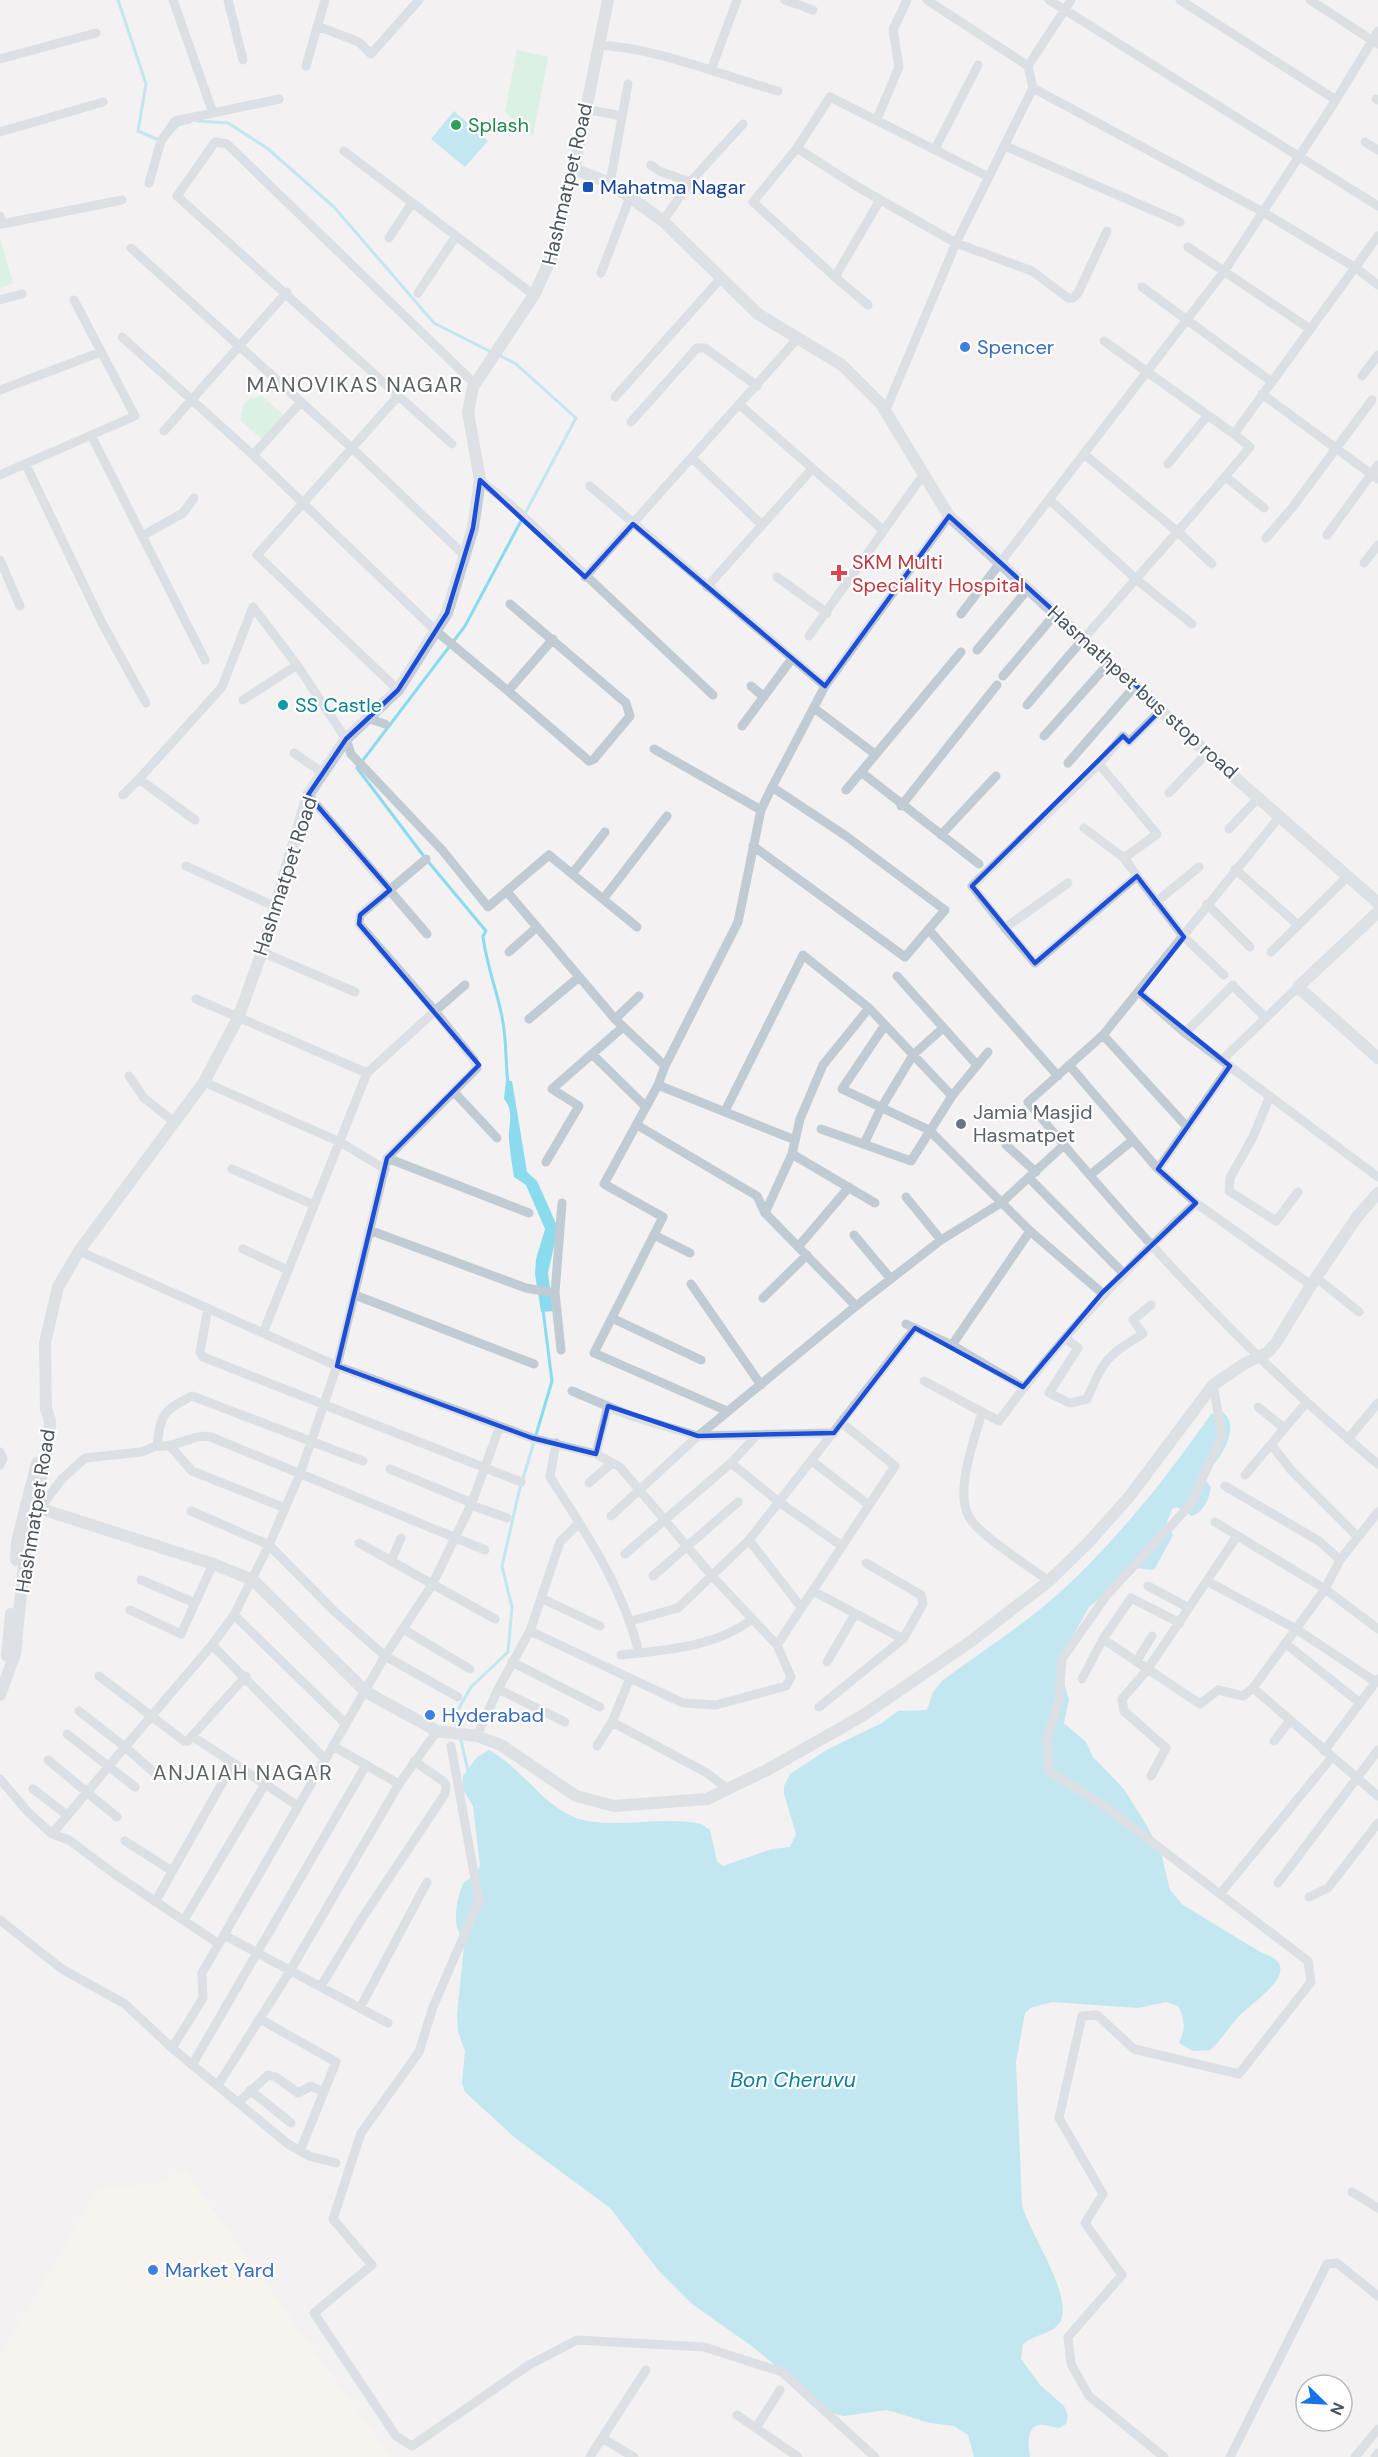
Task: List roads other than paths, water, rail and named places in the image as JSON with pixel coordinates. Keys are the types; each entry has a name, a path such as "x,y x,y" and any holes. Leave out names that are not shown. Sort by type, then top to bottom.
{"street":[{"path":"174,0 213,112"},
{"path":"228,0 243,60"},
{"path":"306,66 325,0"},
{"path":"317,26 359,42 371,54 419,0"},
{"name":"Hashmatpet Road","path":"0,1695 15,1654 23,1562 34,1506 46,1409 45,1343 58,1287 79,1251 204,1082 238,1018 262,952 308,795 346,739 370,720 398,690 447,613 463,554 473,528 480,480 468,412 479,379 534,295 551,258 574,169 608,0"},
{"path":"711,70 737,0"},
{"path":"785,0 813,10"},
{"path":"877,119 899,67 893,30 907,0"},
{"path":"885,412 956,243 1033,88 1028,66 927,0"},
{"path":"1049,0 1378,206"},
{"path":"1028,66 1071,0"},
{"path":"1180,0 1336,100"},
{"path":"1310,0 1375,42"},
{"path":"961,614 1002,564 1225,270 1375,42 1378,31"},
{"path":"0,59 96,33"},
{"path":"598,45 619,46 711,70 778,91"},
{"path":"936,149 978,65"},
{"path":"610,183 628,84"},
{"path":"1033,88 1263,212 1356,268 1378,285"},
{"path":"868,305 753,202 797,147 830,97 989,177"},
{"path":"148,183 162,141 175,121 279,99"},
{"path":"0,132 103,102"},
{"path":"585,109 622,116"},
{"path":"663,220 690,182 743,124"},
{"path":"452,444 287,292 177,196 215,142 227,144 479,379"},
{"path":"1365,142 1378,150"},
{"path":"1005,146 1180,222"},
{"path":"797,147 880,200 956,243 1032,271 1068,298 1073,298 1078,293 1107,231"},
{"path":"344,152 534,295"},
{"path":"651,165 659,171 690,182"},
{"name":"Hasmathpet bus stop road","path":"574,169 610,183 663,220 758,314 842,365 871,393 885,412 949,516 1136,685 1207,753 1378,903"},
{"path":"601,273 630,197"},
{"path":"1,222 122,200"},
{"path":"835,277 880,200"},
{"path":"389,238 412,203"},
{"path":"418,293 456,236"},
{"path":"1234,434 1378,236"},
{"path":"1188,247 1310,330"},
{"path":"131,248 352,448 463,554"},
{"path":"615,397 722,277"},
{"path":"1142,287 1272,382"},
{"path":"164,431 287,292"},
{"path":"0,300 22,294"},
{"path":"0,475 135,416 74,300"},
{"path":"122,337 253,455 303,506 458,651 508,691 586,760 594,759 622,726 630,712 626,703 510,603"},
{"path":"585,577 798,338"},
{"path":"1027,705 1083,637 1137,580 1250,447 1104,341"},
{"path":"631,422 697,348 705,348 757,386"},
{"path":"0,390 100,352"},
{"path":"1362,376 1378,355"},
{"path":"1262,394 1375,476"},
{"path":"398,690 257,555 303,506 399,395"},
{"path":"1266,538 1292,508 1372,399"},
{"path":"253,455 301,402"},
{"path":"740,405 883,530"},
{"path":"1168,464 1208,415"},
{"path":"91,435 205,660"},
{"path":"1084,454 1178,532 1212,564"},
{"path":"692,458 762,525"},
{"path":"26,465 102,623 146,703"},
{"path":"1327,535 1375,476 1378,465"},
{"path":"707,587 812,469"},
{"path":"809,636 923,475"},
{"path":"1226,477 1264,508"},
{"path":"480,480 511,505 713,695"},
{"path":"590,486 791,660 825,686"},
{"path":"142,536 183,513 195,498"},
{"path":"1050,500 1137,580 1192,624"},
{"path":"727,1411 594,1353 663,1217 604,1184 658,1085 665,1066 738,922 760,810 825,686 949,516"},
{"path":"1364,563 1378,545"},
{"path":"0,560 20,606"},
{"path":"777,577 827,612"},
{"path":"976,650 1028,589"},
{"path":"123,795 222,687 253,607 297,665 346,739 351,754 443,851 488,907 508,893 549,855 637,927"},
{"path":"1003,676 1056,613"},
{"path":"508,691 553,639"},
{"path":"846,790 961,652"},
{"path":"742,726 791,660"},
{"path":"1044,736 1110,662"},
{"path":"243,700 297,665"},
{"path":"901,806 997,685"},
{"path":"1068,763 1136,685"},
{"path":"751,686 764,697"},
{"path":"814,708 875,754"},
{"path":"1137,876 1035,963 972,886 1099,764 1123,736 1129,742 1162,709"},
{"path":"370,720 384,724"},
{"path":"654,749 760,810"},
{"path":"294,753 323,773"},
{"path":"1169,793 1207,753"},
{"path":"1099,764 1157,834 1124,858"},
{"path":"861,772 901,806 979,864"},
{"path":"941,835 996,776"},
{"path":"139,779 195,820"},
{"path":"753,846 905,957 945,910 846,836 772,787"},
{"path":"308,795 427,934"},
{"path":"1229,829 1259,797"},
{"path":"604,898 667,816"},
{"path":"1280,816 1207,904 1140,993 1103,1035 1028,1102 1064,1145 1258,1359 1378,1464"},
{"path":"1084,828 1124,858 1184,937 1224,975"},
{"path":"573,873 605,832"},
{"path":"52,1834 108,1765 212,1645 234,1615 253,1580 300,1474 337,1366 387,1158 477,1068 474,1060 435,1011 359,924 360,915 426,859"},
{"path":"186,866 276,907"},
{"path":"1156,902 1199,867"},
{"path":"1235,869 1297,924"},
{"path":"1271,952 1347,877"},
{"path":"1005,928 1068,883"},
{"path":"508,893 615,1019 665,1066"},
{"path":"1207,904 1250,947"},
{"path":"1158,1168 1188,1128 1226,1063 1266,1018 1378,912"},
{"path":"509,952 537,927"},
{"path":"929,930 1058,1076"},
{"path":"262,952 355,992"},
{"path":"725,1111 803,955 868,1008 952,1096"},
{"path":"897,976 977,1065"},
{"path":"529,1019 579,977"},
{"path":"263,1333 367,1074 465,985"},
{"path":"1185,1033 1234,987 1266,1018"},
{"path":"1298,987 1378,1058"},
{"path":"1140,993 1185,1033 1378,1177"},
{"path":"615,1019 639,996"},
{"path":"196,999 367,1074"},
{"path":"765,1213 792,1154 800,1119 822,1065 868,1008"},
{"path":"885,1025 842,1089 929,1130 1030,1231 1102,1293"},
{"path":"546,1162 579,1106 552,1089 623,1027"},
{"path":"864,1144 880,1108 913,1054 943,1028"},
{"path":"1103,1035 1188,1128"},
{"path":"821,1129 911,1161 952,1096 988,1052"},
{"path":"592,1054 645,1106"},
{"path":"1069,1065 1158,1168 1196,1203 1359,1312"},
{"path":"129,1076 144,1098 174,1122"},
{"path":"204,1082 339,1142 385,1169"},
{"path":"658,1085 795,1140"},
{"path":"454,1092 497,1138"},
{"path":"1270,1096 1253,1137 1230,1178 1229,1191 1276,1221 1298,1192"},
{"path":"637,1125 757,1196 765,1213 856,1306"},
{"path":"1090,1174 1133,1140"},
{"path":"1006,1145 1124,1274"},
{"path":"611,1516 727,1411 941,1240 1001,1203 1064,1145"},
{"path":"792,1154 875,1203"},
{"path":"387,1158 529,1213"},
{"path":"232,1169 314,1205"},
{"path":"798,1247 849,1187"},
{"path":"34,1506 213,1564 253,1580 366,1692 442,1731 472,1735 517,1754 576,1796 614,1806 685,1803 707,1799 729,1790 862,1716 970,1642 1049,1581 1129,1497 1213,1385 1244,1364 1258,1359 1276,1343 1357,1217 1378,1193"},
{"path":"906,1197 941,1240"},
{"path":"561,1350 555,1293 562,1203"},
{"path":"924,1381 999,1421 1023,1387 1102,1293 1196,1203"},
{"path":"369,1230 526,1288 555,1293"},
{"path":"952,1345 1030,1231"},
{"path":"654,1234 690,1253"},
{"path":"854,1235 891,1280"},
{"path":"243,1249 288,1270"},
{"path":"79,1251 337,1366 532,1438 596,1454 612,1463 630,1474 712,1576 777,1645 791,1677 786,1686 716,1705 684,1703 530,1631"},
{"path":"763,1299 807,1255"},
{"path":"691,1284 761,1385"},
{"path":"355,1295 534,1364"},
{"path":"1065,1338 1078,1348 1049,1393 1070,1403 1087,1399 1100,1370 1112,1352 1143,1334 1133,1320 1151,1305"},
{"path":"208,1308 200,1352 203,1357 483,1469 521,1482"},
{"path":"612,1318 701,1359"},
{"path":"631,1621 678,1608 749,1540 842,1423 911,1326 952,1345 1023,1387"},
{"path":"1164,2457 1089,2396 1071,2364 1068,2337 1122,2275 1085,2223 1103,2194 1059,2118 1082,2016 1097,2015 1134,2049 1239,2074 1311,1982 1308,1961 1106,1807 1049,1771 1047,1739 1059,1699 1062,1659 1106,1596 1191,1504 1222,1435 1213,1385"},
{"path":"572,1391 631,1416 698,1436 834,1433"},
{"path":"157,1446 159,1423 164,1413 192,1396 363,1461"},
{"path":"1245,1474 1306,1403"},
{"path":"1348,1439 1378,1403"},
{"path":"596,1454 608,1406"},
{"path":"1258,1407 1284,1428"},
{"path":"982,1412 964,1481 964,1502 969,1517 980,1530 1049,1581"},
{"path":"777,1645 895,1466 842,1423"},
{"path":"172,2048 203,1998 201,1973 386,1656 432,1585 472,1504 500,1426"},
{"path":"0,1676 8,1655 17,1542 34,1506 85,1458 141,1452 157,1446 171,1447 203,1436 485,1550"},
{"path":"625,1554 731,1462 756,1436"},
{"path":"556,1443 550,1477 612,1577 631,1621 639,1653"},
{"path":"1271,1444 1291,1470 1358,1537"},
{"path":"171,1447 192,1471 285,1508"},
{"path":"0,1452 3,1459 0,1465"},
{"path":"812,1461 870,1504"},
{"path":"731,1462 779,1502 842,1546"},
{"path":"589,1483 612,1463"},
{"path":"390,1469 507,1518"},
{"path":"1224,1486 1258,1503 1319,1541 1340,1560"},
{"path":"653,1576 688,1548 738,1502"},
{"path":"191,1511 269,1545 334,1611 386,1656 458,1697"},
{"path":"1103,1639 1200,1704 1218,1690 1239,1696 1253,1688 1325,1589 1340,1560 1378,1512"},
{"path":"1215,1522 1325,1589 1378,1629"},
{"path":"472,1735 530,1631 560,1542 579,1523"},
{"path":"1150,1776 1164,1754 1165,1744 1124,1711 1121,1703 1180,1623 1237,1536"},
{"path":"391,1561 401,1538"},
{"path":"749,1540 801,1607"},
{"path":"359,1543 495,1619"},
{"path":"819,1707 903,1639 923,1604 923,1597 866,1563"},
{"path":"130,1610 181,1634 213,1564"},
{"path":"141,1580 195,1603"},
{"path":"1207,1581 1296,1629 1377,1680 1328,1754 1220,1894"},
{"path":"1148,1586 1189,1608"},
{"path":"813,1591 903,1639"},
{"path":"541,1598 600,1626"},
{"path":"1082,1679 1103,1639 1131,1598 1180,1623"},
{"path":"827,1662 855,1614"},
{"path":"234,1615 346,1724"},
{"path":"621,1655 716,1639 738,1630 752,1619"},
{"path":"403,1629 470,1669"},
{"path":"1136,1662 1152,1636"},
{"path":"1285,1643 1360,1703"},
{"path":"212,1645 246,1676 325,1759"},
{"path":"512,1662 600,1707"},
{"path":"99,1676 184,1741 188,1741 246,1676"},
{"path":"597,1746 612,1722 630,1678"},
{"path":"1253,1688 1289,1722 1378,1796"},
{"path":"498,1689 565,1722"},
{"path":"79,1711 157,1775"},
{"path":"612,1722 707,1773 729,1790"},
{"path":"1274,1741 1289,1722"},
{"path":"218,2085 290,1971 399,1784 414,1761 442,1731"},
{"path":"67,1734 135,1787"},
{"path":"192,1736 264,1786 298,1806"},
{"path":"333,1746 399,1784"},
{"path":"451,1746 479,1901 433,2007 419,2052 361,2133 333,2219 372,2265 314,2313 396,2436 412,2446 529,2365 577,2340 704,2347 782,2372 874,2457"},
{"path":"1278,1883 1358,1780 1378,1750"},
{"path":"48,1760 117,1816"},
{"path":"321,1986 361,1920 445,1794 444,1781 414,1761"},
{"path":"155,1902 233,1764"},
{"path":"192,2065 366,1765"},
{"path":"0,1779 28,1812 52,1834 69,1840 155,1902 221,1940 257,1953 388,2023"},
{"path":"184,1920 264,1786"},
{"path":"33,1789 67,1815"},
{"path":"1309,1897 1328,1888 1378,1823"},
{"path":"125,1841 172,1871"},
{"path":"360,2008 427,1882"},
{"path":"0,1920 62,1969 125,2004 192,2065 300,2151 336,2163"},
{"path":"260,2019 336,2062 300,2151"},
{"path":"239,2102 263,2077 271,2075 298,2093 311,2086 324,2092"},
{"path":"250,2090 291,2123"},
{"path":"1352,2192 1378,2208"},
{"path":"1230,2457 1327,2264 1337,2263 1378,2296"},
{"path":"590,2457 646,2370"},
{"path":"756,2428 780,2390"},
{"path":"737,2415 798,2457"},
{"path":"1355,2457 1378,2429"},
{"path":"603,2438 634,2457"},
{"path":"1375,2457 1378,2453"}],"water":[{"name":"Splash","path":"454,111 488,141 465,167 431,139"},
{"path":"506,1080 512,1081 527,1172 537,1181 558,1228 548,1273 553,1311 541,1312 535,1274 536,1259 545,1229 526,1185 514,1177 509,1139 510,1113 504,1099"},
{"name":"Bon Cheruvu","path":"1223,1412 1230,1427 1229,1436 1221,1455 1203,1477 1211,1487 1205,1505 1192,1516 1177,1507 1172,1509 1167,1522 1173,1535 1154,1570 1136,1568 1089,1607 1061,1657 1060,1670 1069,1700 1064,1723 1086,1742 1093,1757 1124,1789 1161,1853 1170,1890 1183,1905 1275,1959 1280,1966 1279,1975 1274,1984 1241,2014 1210,2050 1193,2051 1179,2043 1184,2029 1182,2015 1178,2006 1166,2002 1138,2008 1052,2002 1030,2008 1025,2013 1016,2062 1022,2204 1057,2284 1062,2301 1062,2315 1053,2329 1023,2344 1021,2359 1040,2385 1064,2406 1068,2416 1066,2424 1059,2428 1044,2425 1034,2427 1030,2436 1030,2457 974,2457 968,2435 954,2426 930,2423 887,2410 844,2416 832,2413 753,2347 692,2304 659,2271 610,2208 514,2137 465,2092 462,2083 465,2051 458,2032 457,2015 464,1946 457,1927 456,1910 464,1882 475,1876 480,1866 473,1806 462,1788 463,1776 477,1757 489,1750 512,1766 552,1804 576,1818 604,1823 672,1821 701,1824 710,1830 717,1861 723,1866 772,1849 790,1847 796,1834 784,1794 784,1786 790,1774 828,1749 882,1723 898,1711 927,1710 933,1692 943,1680 1030,1617 1057,1595 1100,1553 1139,1509 1211,1414"}],"waterway":[{"path":"118,0 146,84 138,131 159,140"},
{"path":"197,121 228,123 267,148 334,207 434,323 493,353"},
{"path":"167,137 178,125 190,122"},
{"path":"499,355 516,364 576,418 465,626 357,768 426,859 486,931 483,936 484,946 504,1025 508,1083"},
{"path":"458,1730 455,1715 471,1687 508,1652 512,1607 502,1566 519,1492 552,1381 543,1310"},
{"path":"460,1736 468,1771"}],"place":[{"name":"Splash","path":"456,125"},
{"name":"Mahatma Nagar","path":"588,187"},
{"name":"Spencer","path":"965,347"},
{"name":"SKM Multi Speciality Hospital","path":"839,573"},
{"name":"SS Castle","path":"283,705"},
{"name":"Jamia Masjid Hasmatpet","path":"961,1124"},
{"name":"Hyderabad","path":"430,1715"},
{"name":"Market Yard","path":"153,2270"}],"district":[{"name":"MANOVIKAS NAGAR","path":"355,385"},
{"name":"ANJAIAH NAGAR","path":"243,1773"}]}
